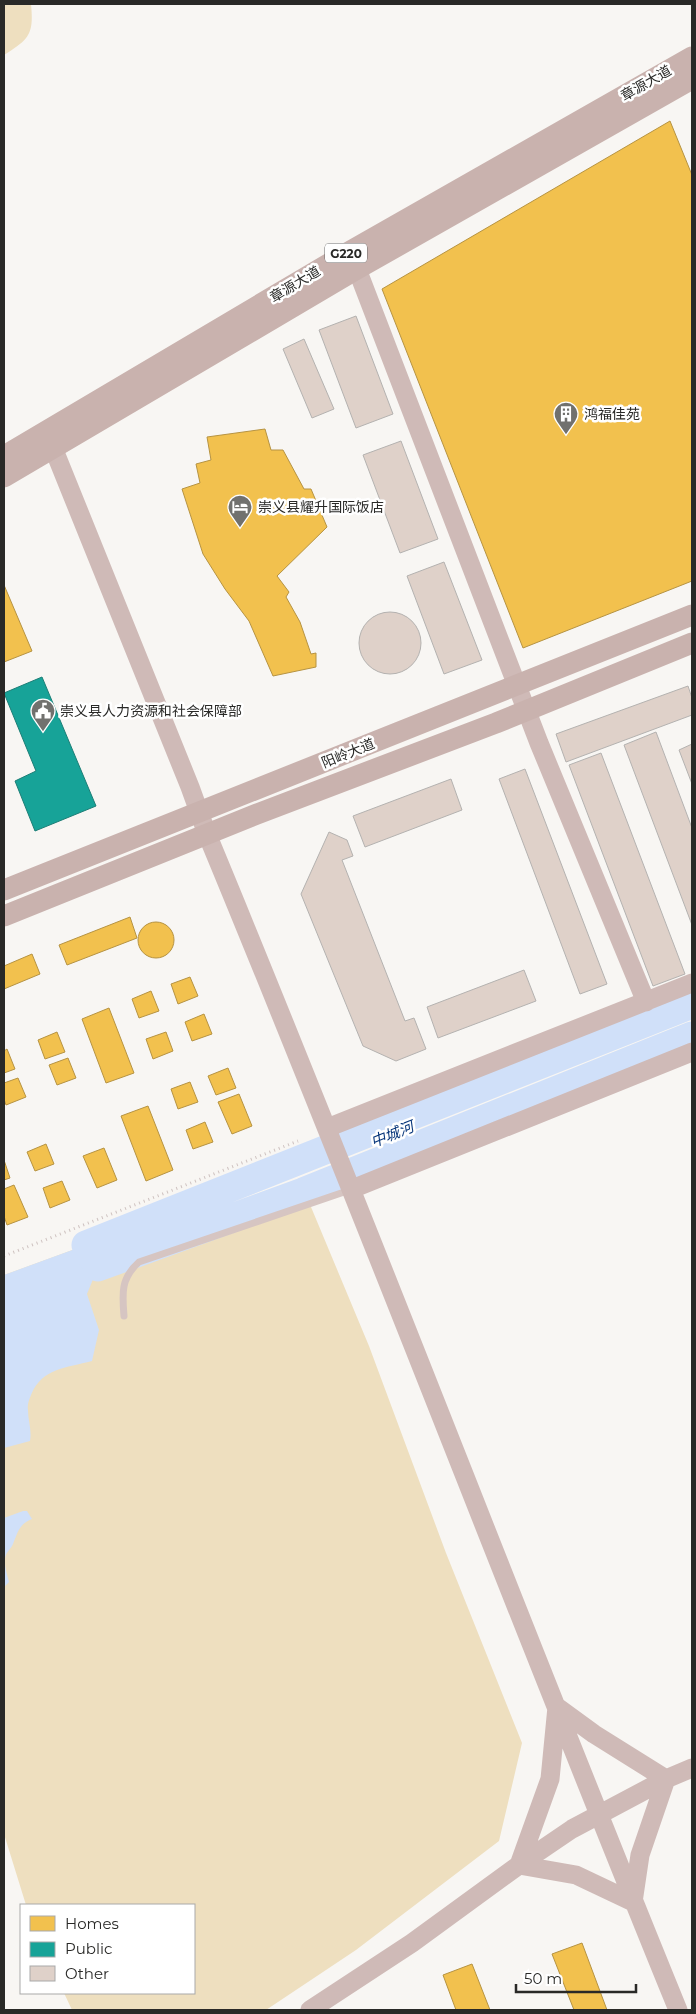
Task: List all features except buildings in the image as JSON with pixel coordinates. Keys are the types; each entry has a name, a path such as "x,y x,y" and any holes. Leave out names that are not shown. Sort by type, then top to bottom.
{"main road":[{"name":"章源大道","path":"4,477 50,439 352,261 689,74"},
{"name":"章源大道","path":"4,456 50,439"},
{"name":"阳岭大道","path":"4,890 692,616"},
{"name":"阳岭大道","path":"4,916 207,834 496,723 526,709 692,643"}],"street":[{"path":"352,261 526,709 646,1002"},
{"path":"50,439 207,834 350,1183 557,1707 598,1816 678,2010"},
{"path":"330,1134 692,983"},
{"path":"350,1183 692,1052"},
{"path":"557,1707 594,1734 666,1779"},
{"path":"519,1865 550,1779 557,1707"},
{"path":"310,2010 412,1943 572,1829 666,1779 692,1768"},
{"path":"633,1902 640,1855 666,1779"},
{"path":"519,1865 576,1875 633,1902"}],"lane":[{"path":"124,1316 122,1297 124,1284 129,1271 139,1262 350,1183"}],"path":[{"path":"4,1256 298,1141"}],"shaded area":[{"path":"4,4 31,4 32,23 24,40 4,55"},
{"path":"306,1195 369,1346 446,1553 522,1743 499,1841 356,1950 266,2010 72,2010 64,1994 195,1994 195,1904 26,1904 4,1834 4,1275 86,1245 98,1267"}],"water":[{"path":"86,1245 98,1267 87,1294 99,1330 92,1361 56,1370 42,1379 36,1386 28,1404 30,1441 4,1448 4,1275"},
{"path":"27,1511 32,1519 22,1526 7,1552 5,1567 9,1582 4,1587 4,1518"}],"waterway":[{"name":"中城河","path":"692,1004 86,1245 98,1267 303,1192 692,1036"}],"place":[{"name":"鸿福佳苑","path":"566,435"},
{"name":"崇义县耀升国际饭店","path":"240,528"},
{"name":"崇义县人力资源和社会保障部","path":"43,732"}]}
